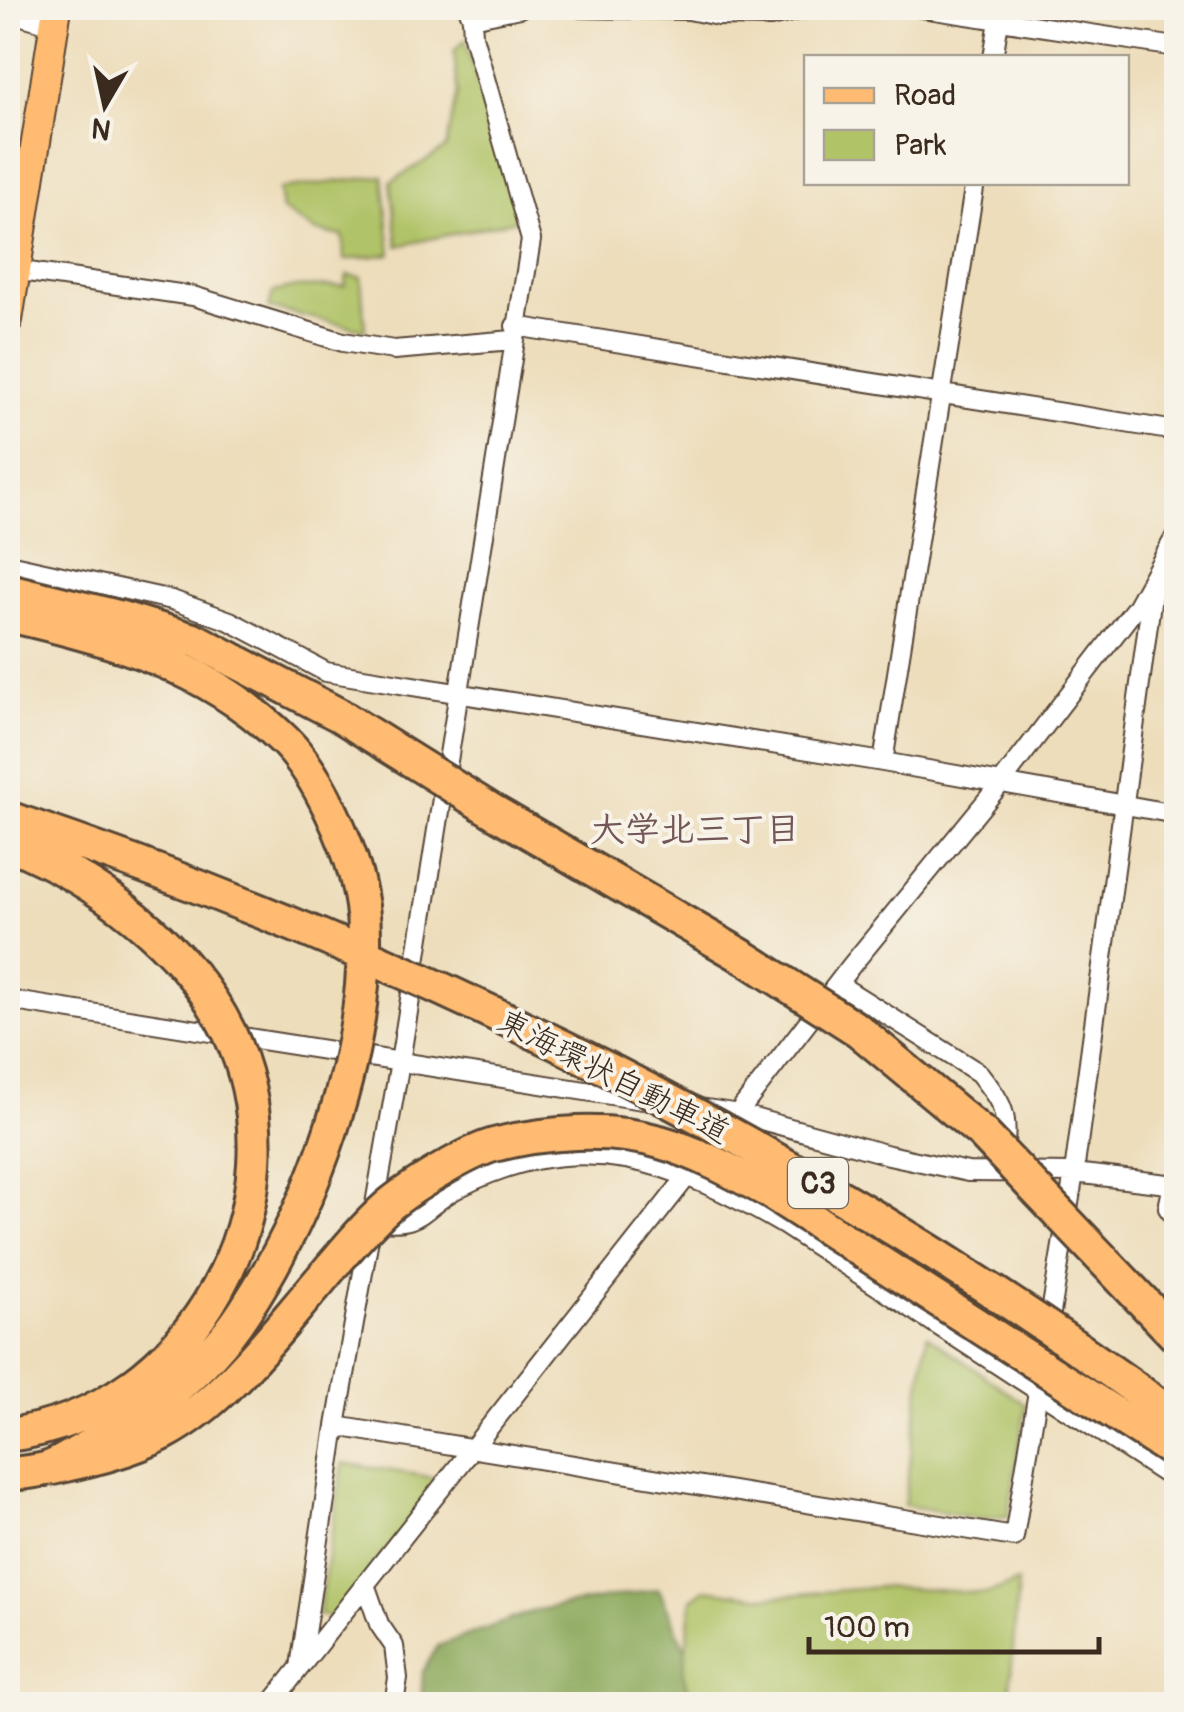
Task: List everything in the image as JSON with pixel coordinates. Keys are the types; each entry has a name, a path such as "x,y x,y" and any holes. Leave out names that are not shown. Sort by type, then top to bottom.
{"highway":[{"path":"8,590 196,641 338,715 763,969 858,1030 982,1134 1176,1336"},
{"path":"8,615 93,634 163,659 224,690 287,743 318,784 346,842 359,892 364,933 352,1060 313,1176 244,1313 205,1360 169,1393 106,1438 48,1469"},
{"name":"東海環状自動車道","path":"8,818 246,904 436,986 634,1082 821,1184 1012,1304 1176,1418"},
{"path":"8,843 42,857 102,893 154,934 195,979 229,1032 250,1096 253,1154 248,1216 230,1268 204,1312 168,1357 120,1394 72,1421 8,1434"},
{"path":"8,1474 108,1456 165,1432 199,1409 242,1369 389,1205 490,1146 536,1137 591,1133 657,1141 757,1185 1176,1453"}],"main road":[{"path":"8,320 11,269 56,16"}],"street":[{"path":"300,1668 336,1426 400,1062 531,240 473,36 470,13 520,8"},
{"path":"581,8 770,16 808,8"},
{"path":"920,8 1000,13 1176,47"},
{"path":"8,12 56,16"},
{"path":"993,55 1000,13"},
{"path":"883,762 974,185"},
{"path":"11,269 193,296 343,342 394,350 514,333 944,392 1176,431"},
{"path":"271,1704 686,1175 1002,783 1154,580 1176,535"},
{"path":"8,564 172,600 230,622 326,672 883,762 1176,814"},
{"path":"336,1426 1014,1537 1074,1172 1154,580"},
{"path":"838,984 978,1073 996,1094 1008,1118 1002,1172"},
{"path":"8,1000 739,1114 888,1156 968,1172 1074,1172 1175,1184 1168,1208 1176,1219"},
{"path":"372,1220 400,1224 412,1221 459,1187 514,1163 544,1156 575,1153 628,1160 686,1175 724,1190 784,1225 1176,1481"},
{"path":"366,1586 380,1624 394,1646 398,1678 394,1704"}],"green space":[{"path":"465,40 521,219 398,246 391,182 446,148 458,93 454,51"},
{"path":"383,176 391,254 344,260 343,236 315,231 282,210 279,189"},
{"path":"347,275 361,277 365,330 269,308 273,292 345,286"},
{"path":"927,1335 1026,1405 1008,1516 982,1519 904,1505"},
{"path":"343,1463 442,1479 334,1617 318,1615"},
{"path":"1018,1582 1009,1704 885,1700 753,1703 706,1696 687,1688 683,1674 692,1599 705,1589 766,1597 880,1587 987,1593"},
{"path":"659,1589 686,1650 683,1674 687,1688 699,1696 732,1704 421,1704 423,1671 438,1646 537,1610"}],"district":[{"name":"大学北三丁目","path":"695,829"}]}
